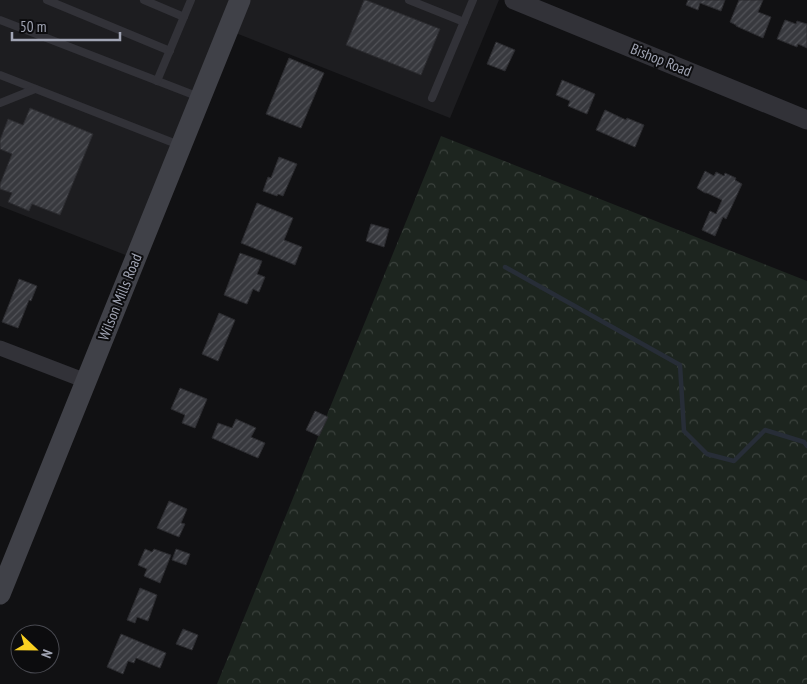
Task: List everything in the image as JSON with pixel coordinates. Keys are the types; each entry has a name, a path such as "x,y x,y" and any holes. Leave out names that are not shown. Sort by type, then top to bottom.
{"main road":[{"name":"Wilson Mills Road","path":"0,594 240,0"}],"street":[{"name":"Bishop Road","path":"514,0 807,120"},
{"path":"0,348 86,381"}],"lane":[{"path":"47,0 170,51"},
{"path":"144,0 184,17"},
{"path":"157,81 191,0"},
{"path":"409,0 464,22"},
{"path":"432,98 473,0"},
{"path":"0,20 201,98"},
{"path":"0,75 181,146"},
{"path":"0,103 34,89"}],"shaded area":[{"path":"0,0 499,0 450,118 228,30 128,256 0,206"}],"green space":[{"path":"441,136 807,281 807,684 217,684"}],"building":[{"path":"364,0 440,29 421,75 346,45"},
{"path":"688,0 725,0 721,11 700,3 698,10 686,5"},
{"path":"739,0 763,0 758,12 771,17 763,38 730,22"},
{"path":"785,20 796,24 797,21 807,24 807,48 798,44 797,47 777,39"},
{"path":"496,42 515,50 505,71 487,64"},
{"path":"289,58 324,73 301,128 266,114"},
{"path":"562,80 595,94 587,114 568,106 570,101 556,95"},
{"path":"30,108 93,134 60,215 32,204 29,211 8,202 12,193 0,189 0,184 12,154 0,149 0,140 8,119 23,125"},
{"path":"605,110 626,120 627,118 644,125 635,147 596,130"},
{"path":"279,157 297,164 283,196 263,191 268,177 271,178"},
{"path":"705,171 714,176 716,172 724,176 725,173 736,178 735,180 742,184 726,219 723,217 715,236 702,230 710,211 716,214 722,200 697,188"},
{"path":"257,203 293,218 284,240 302,247 295,265 241,243"},
{"path":"371,224 389,229 384,247 366,241"},
{"path":"240,253 262,261 257,274 265,277 259,292 253,289 247,304 224,295"},
{"path":"19,279 37,286 31,301 29,300 18,328 2,322"},
{"path":"219,313 235,320 218,361 202,354"},
{"path":"180,388 207,399 195,428 182,423 185,415 171,409"},
{"path":"315,411 328,417 319,436 306,430"},
{"path":"236,419 256,428 251,437 265,443 258,458 212,438 218,423 232,428"},
{"path":"169,501 187,509 181,523 185,524 179,537 157,528"},
{"path":"145,549 152,552 154,549 171,555 160,583 144,576 147,569 138,565"},
{"path":"176,549 190,554 186,565 172,560"},
{"path":"140,588 157,595 148,621 137,617 135,623 127,620"},
{"path":"183,629 198,635 192,650 176,644"},
{"path":"121,634 166,653 160,668 136,658 134,663 128,661 123,674 107,667"}],"waterway":[{"path":"505,267 680,365 684,431 707,454 734,461 765,430 804,442 807,446"}]}
